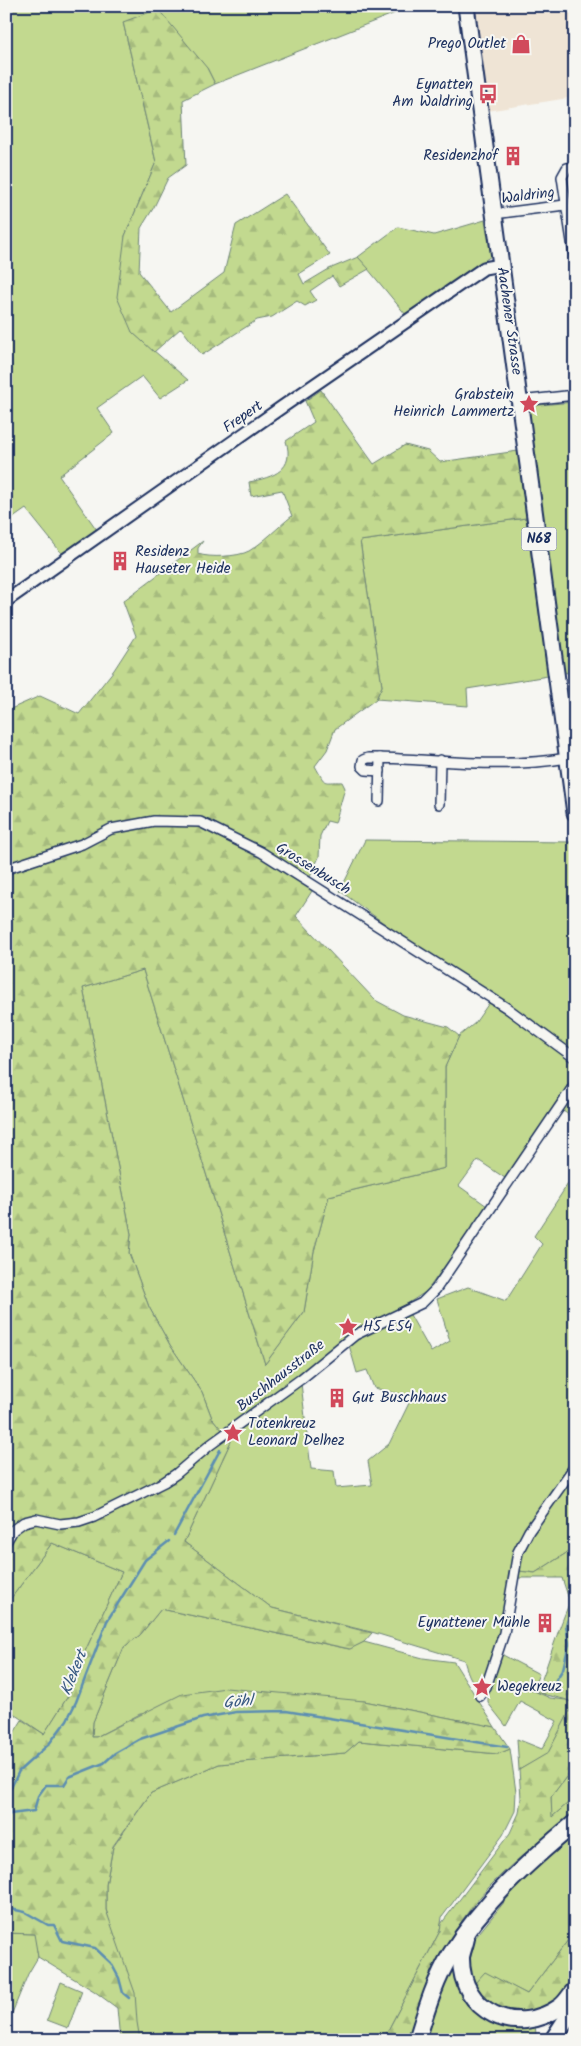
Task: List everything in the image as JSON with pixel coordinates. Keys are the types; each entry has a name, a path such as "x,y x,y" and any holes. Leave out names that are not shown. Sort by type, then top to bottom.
{"highway":[{"path":"417,2040 437,1983 450,1955 470,1927 501,1889 575,1823"},
{"path":"470,1927 461,1955 462,1970 466,1983 475,1998 487,2011 499,2018 515,2022 530,2021 562,2006 575,1990"},
{"path":"553,2040 575,2006"}],"main road":[{"name":"Aachener Strasse","path":"466,6 575,813"}],"street":[{"name":"Waldring","path":"575,167 567,168 562,177 575,261"},
{"name":"Waldring","path":"494,214 565,205"},
{"name":"Frepert","path":"6,601 484,268 500,265"},
{"path":"520,400 575,395"},
{"path":"380,771 366,770 362,766 363,760 380,758 493,764 536,763 567,758"},
{"path":"379,802 380,758"},
{"path":"439,804 440,760"},
{"name":"Grossenbusch","path":"6,869 82,844 111,829 154,821 200,822 269,857 506,1008 575,1058"},
{"name":"Buschhausstraße","path":"6,1542 13,1530 24,1522 36,1519 60,1524 79,1522 94,1517 164,1482 210,1445 301,1379 355,1335 422,1302 436,1289 575,1084"},
{"path":"480,1696 486,1687 504,1633 518,1552 529,1531 575,1466"}],"shaded area":[{"path":"470,6 575,6 575,97 487,111"}],"green space":[{"path":"6,6 413,6 215,84 207,68 123,22 156,162 125,236 132,332 188,380 160,398 142,376 97,408 114,433 59,476 97,530 63,555 26,509 6,523"},
{"path":"158,9 207,68 215,84 183,100 186,165 168,178 141,228 139,272 171,312 224,273 236,225 285,194 330,255 299,274 304,284 329,269 358,257 369,269 339,286 332,276 310,291 316,300 305,306 297,301 272,317 257,320 202,355 181,328 154,352 132,332 117,297 125,236 156,162 123,22"},
{"path":"485,220 491,256 406,315 358,257 398,227 434,235"},
{"path":"321,390 374,464 405,445 428,451 440,462 518,451 526,518 360,541 382,686 376,699 335,729 327,750 315,766 325,782 342,782 345,788 335,823 327,821 320,836 319,857 310,877 312,891 296,916 375,1000 403,1015 448,1027 459,1036 445,1067 445,1168 329,1196 314,1251 304,1312 265,1364 143,970 83,988 131,1234 129,1253 149,1307 170,1345 202,1392 212,1418 231,1441 184,1542 272,1608 372,1633 364,1642 350,1649 161,1609 140,1635 124,1647 93,1722 92,1737 96,1737 182,1694 226,1688 364,1701 495,1727 510,1749 498,1754 359,1741 345,1753 219,1764 151,1793 113,1846 106,1885 106,1910 135,1993 140,2040 120,2040 117,2008 94,1991 38,1957 34,1934 6,1933 6,1746 22,1720 44,1734 70,1693 75,1673 122,1572 52,1543 6,1605 6,711 40,696 79,714 114,670 136,636 123,601 203,541 198,548 198,554 209,556 238,555 249,551 292,516 282,490 251,496 249,482 267,478 280,471 285,465 288,459 286,441 314,422 305,401"},
{"path":"575,402 575,672 564,673 527,406"},
{"path":"526,518 548,676 467,689 468,706 376,699 382,686 360,541"},
{"path":"365,840 572,842 575,863 575,1053 490,1001 340,891"},
{"path":"143,970 265,1364 304,1312 314,1251 329,1196 445,1168 445,1067 459,1036 475,1023 489,1003 575,1059 575,1074 505,1178 478,1160 459,1186 487,1206 427,1291 407,1304 354,1332 224,1433 212,1418 202,1392 170,1345 149,1307 129,1253 131,1234 83,988"},
{"path":"575,1089 575,1119 560,1109"},
{"path":"575,1173 575,1461 564,1473 516,1546 506,1614 480,1688 471,1680 464,1660 375,1633 272,1608 184,1542 231,1441 227,1437 301,1383 311,1469 334,1471 336,1488 372,1485 368,1461 389,1444 412,1397 374,1388 367,1370 357,1373 349,1345 409,1313 431,1352 450,1341 437,1299 468,1287 506,1301 542,1244 534,1236"},
{"path":"575,1473 575,1553 568,1552 535,1573 519,1571 521,1551 532,1532"},
{"path":"52,1543 122,1572 75,1673 70,1693 44,1734 6,1708 6,1605"},
{"path":"568,1552 575,1553 575,1765 551,1797 552,1817 575,1797 575,1812 527,1851 497,1879 470,1910 458,1927 444,1954 410,2040 383,2040 440,1931 441,1924 510,1833 519,1813 521,1798 519,1770 548,1753 574,1703 537,1692 570,1602 562,1578 518,1578 519,1571 535,1573"},
{"path":"161,1609 349,1649 364,1642 423,1658 454,1662 495,1727 364,1701 140,1714 96,1737 92,1737 93,1722 124,1647 140,1635"},
{"path":"501,1654 539,1674 532,1690 550,1698 574,1703 548,1754 519,1770 517,1739 542,1749 557,1721 520,1701 506,1726 488,1703 488,1695"},
{"path":"359,1741 498,1754 510,1749 516,1792 515,1811 503,1835 442,1917 440,1931 383,2040 140,2040 106,1909 106,1885 113,1847 151,1793 219,1764 345,1753"},
{"path":"575,1765 575,1797 551,1818 551,1797"},
{"path":"575,1835 575,1931 527,1994 485,1973 474,1984 469,1964 475,1938 522,1880"},
{"path":"575,1931 575,1981 563,1996 547,2009 527,2014 507,2012 486,2002 474,1984 485,1972 527,1994"},
{"path":"6,1933 35,1934 38,1957 28,1974 6,2028"},
{"path":"457,1965 460,1982 535,2025 536,2034 531,2040 423,2040 450,1966"},
{"path":"61,1982 82,1991 68,2028 47,2020"}],"waterway":[{"name":"Klekert","path":"174,1535 220,1450"},
{"name":"Klekert","path":"10,1814 10,1790 19,1771 49,1744 67,1720 76,1702 107,1621 145,1560 169,1541"},
{"name":"Göhl","path":"556,1680 563,1669 569,1644 566,1625 575,1602"},
{"name":"Göhl","path":"6,1819 10,1814 34,1811 38,1796 46,1785 64,1785 69,1777 104,1763 115,1753 140,1739 203,1718 236,1712 286,1711 507,1747"},
{"path":"6,1908 25,1912 48,1925 54,1925 62,1941 95,1948 111,1963 119,1978 123,1993 129,1998"}],"place":[{"name":"Prego Outlet","path":"521,44"},
{"name":"Eynatten Am Waldring","path":"488,94"},
{"name":"Residenzhof","path":"513,156"},
{"name":"Grabstein Heinrich Lammertz","path":"529,404"},
{"name":"Residenz Hauseter Heide","path":"120,561"},
{"name":"H5 E54","path":"348,1327"},
{"name":"Gut Buschhaus","path":"337,1398"},
{"name":"Totenkreuz Leonard Delhez","path":"233,1433"},
{"name":"Eynattener Mühle","path":"545,1623"},
{"name":"Wegekreuz","path":"482,1687"}]}
